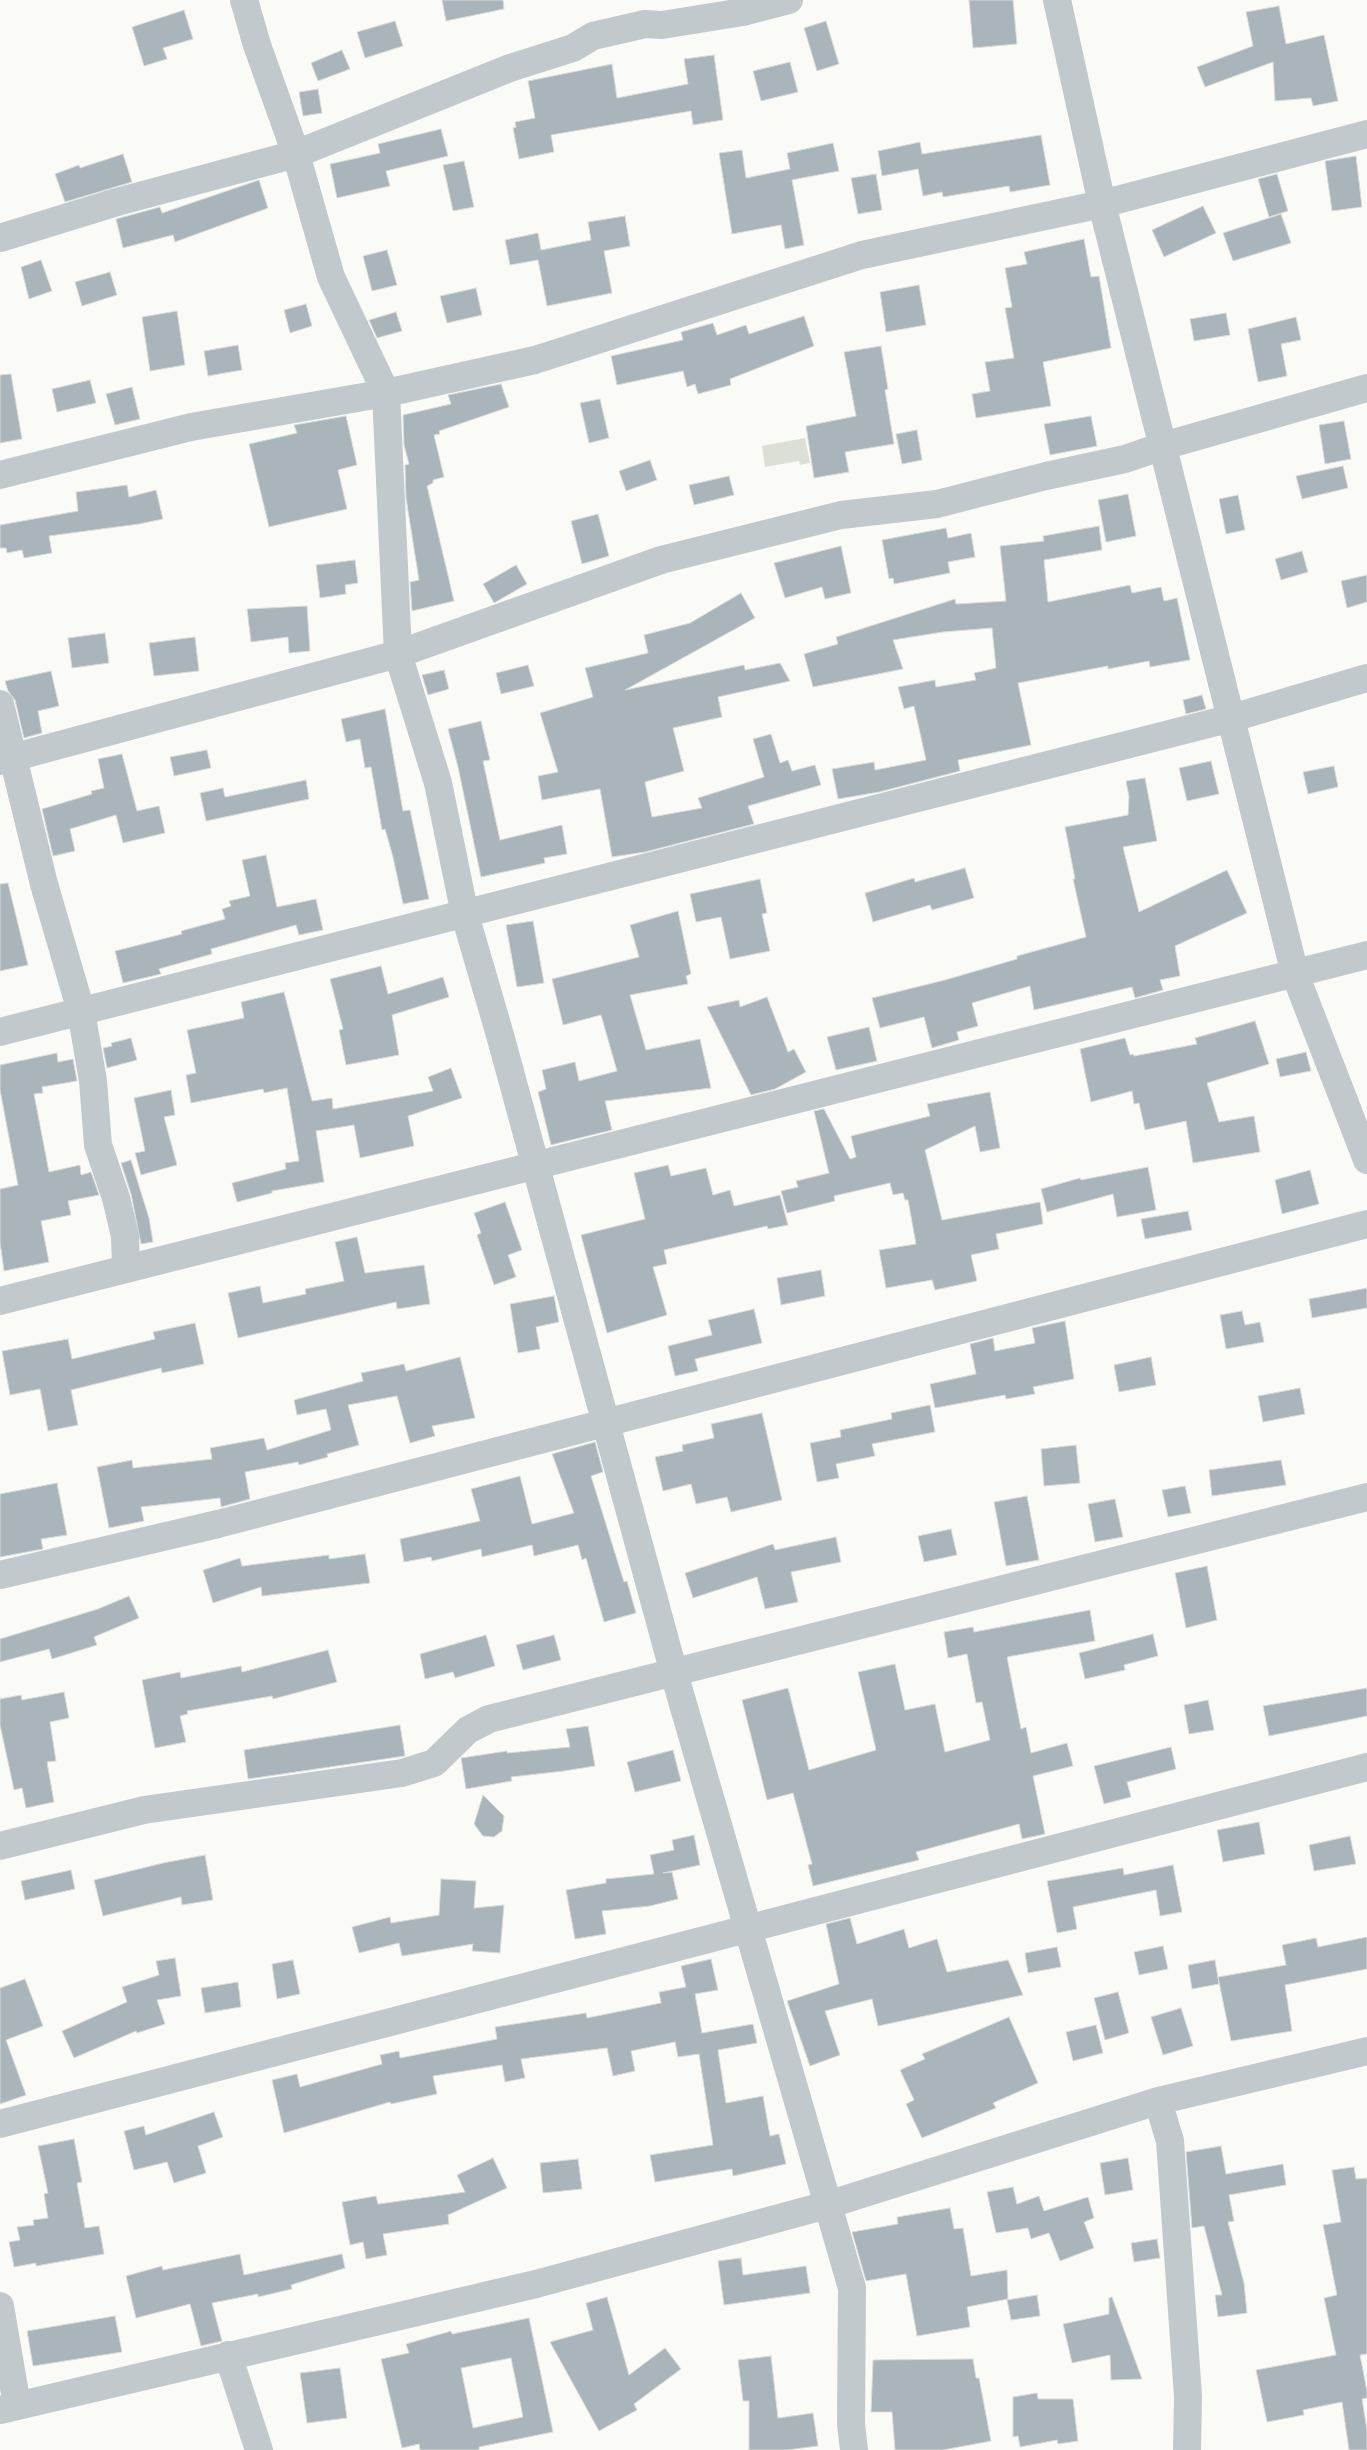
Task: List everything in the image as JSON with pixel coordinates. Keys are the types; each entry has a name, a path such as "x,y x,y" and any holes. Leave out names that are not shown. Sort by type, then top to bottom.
{"street":[{"path":"244,0 257,45 296,154 331,277 386,393 398,654 438,783 465,915 674,1673 852,2288 851,2424 854,2450"},
{"path":"0,238 117,202 296,154 510,68 572,48 593,36 645,24 662,25 743,12 789,0"},
{"path":"1057,0 1102,204 1295,974 1367,1160"},
{"path":"0,475 191,427 386,393 535,360 862,255 1102,204 1367,134"},
{"path":"7,759 398,654 661,560 841,515 937,504 1046,476 1125,459 1367,388"},
{"path":"0,1032 1232,718 1367,678"},
{"path":"0,704 7,759 81,1011 92,1081 98,1145 116,1198 125,1236 126,1268"},
{"path":"0,1301 535,1164 1367,955"},
{"path":"0,1575 218,1524 1367,1224"},
{"path":"0,1846 144,1810 402,1773 434,1763 468,1730 489,1719 1367,1496"},
{"path":"0,2124 1367,1767"},
{"path":"0,2306 9,2408 536,2284 827,2205 1158,2101 1367,2051"},
{"path":"1158,2101 1170,2142 1188,2396 1187,2450"},
{"path":"228,2355 259,2450"}],"shaded area":[{"path":"805,438 810,463 800,465 799,461 765,467 762,446"}],"building":[{"path":"442,0 503,0 504,9 446,21"},
{"path":"969,0 1013,0 1017,44 973,48"},
{"path":"1279,6 1286,44 1324,35 1338,101 1313,106 1311,98 1275,101 1273,62 1205,87 1197,67 1253,46 1246,12"},
{"path":"184,10 193,39 163,48 167,59 144,66 132,27"},
{"path":"395,21 403,46 365,58 357,32"},
{"path":"826,21 839,64 817,71 804,28"},
{"path":"342,50 350,69 318,81 311,63"},
{"path":"714,55 723,120 693,125 691,111 551,135 554,152 519,159 513,128 516,127 515,122 535,118 528,81 612,64 617,98 688,84 684,59"},
{"path":"790,62 798,92 761,101 753,71"},
{"path":"318,89 322,113 303,116 299,92"},
{"path":"441,129 448,156 386,171 390,186 337,198 330,164 380,153 378,144"},
{"path":"1041,135 1050,185 1010,192 1009,186 943,197 942,192 923,196 918,169 882,176 878,151 920,142 922,154"},
{"path":"833,143 839,171 792,180 804,245 785,249 781,225 732,234 719,153 742,150 746,178 790,169 787,153"},
{"path":"123,154 132,182 65,202 55,174 79,165 80,168"},
{"path":"1356,156 1362,207 1332,211 1325,161"},
{"path":"464,161 474,207 453,211 443,165"},
{"path":"876,174 882,210 858,214 851,178"},
{"path":"1277,174 1288,211 1269,217 1258,179"},
{"path":"259,180 268,208 175,242 173,235 123,248 116,219 160,207 162,213"},
{"path":"1203,206 1216,233 1164,257 1152,230"},
{"path":"1281,214 1291,243 1233,261 1223,233"},
{"path":"625,216 630,246 604,251 612,293 547,306 538,260 510,265 505,240 538,233 541,250 591,240 588,222"},
{"path":"1084,239 1091,277 1099,276 1111,348 1043,362 1051,406 976,418 972,394 990,391 985,362 1014,358 1005,308 1012,307 1005,268 1027,264 1024,252"},
{"path":"387,250 397,285 372,291 363,256"},
{"path":"41,260 52,291 29,299 21,267"},
{"path":"110,272 117,295 82,306 75,282"},
{"path":"919,285 926,325 886,332 880,292"},
{"path":"476,288 482,315 447,323 440,296"},
{"path":"306,304 312,326 290,333 284,310"},
{"path":"177,311 185,365 150,371 142,317"},
{"path":"396,312 402,331 377,338 369,320"},
{"path":"1226,313 1230,335 1194,341 1190,319"},
{"path":"804,316 814,346 730,379 731,385 698,394 695,384 687,387 683,371 617,385 611,356 683,340 681,332 713,323 717,335 746,325 749,334"},
{"path":"1296,317 1301,340 1281,344 1287,376 1258,382 1248,329"},
{"path":"238,345 242,370 208,376 204,351"},
{"path":"881,346 888,389 885,390 894,444 845,452 849,472 814,478 806,426 856,416 844,352"},
{"path":"11,374 22,439 0,443 0,375"},
{"path":"90,380 96,403 57,412 52,389"},
{"path":"501,384 509,407 439,431 440,434 434,435 444,477 433,480 433,483 427,486 454,601 412,611 410,582 419,580 406,498 405,465 409,464 404,445 403,415 451,404 448,395"},
{"path":"132,387 140,419 115,425 106,394"},
{"path":"600,399 609,438 589,443 580,403"},
{"path":"346,416 357,465 338,470 347,509 269,527 249,444 297,433 294,425"},
{"path":"1091,416 1097,446 1050,455 1044,424"},
{"path":"1344,421 1351,459 1325,464 1319,425"},
{"path":"917,430 922,460 902,464 896,434"},
{"path":"650,460 657,480 626,491 619,471"},
{"path":"1343,466 1348,488 1302,499 1296,476"},
{"path":"729,476 734,495 694,505 689,485"},
{"path":"127,485 129,497 156,490 163,519 49,536 52,553 24,558 22,550 7,553 6,548 0,548 0,525 78,511 76,492"},
{"path":"1128,494 1136,536 1106,542 1098,500"},
{"path":"1238,495 1245,530 1226,534 1219,499"},
{"path":"598,514 609,556 582,564 571,521"},
{"path":"1099,526 1102,550 1044,560 1048,602 1130,585 1132,593 1161,587 1164,601 1177,598 1190,660 1150,667 1149,661 1108,669 1108,666 1018,683 1031,745 958,760 960,771 879,792 838,799 832,769 874,762 875,770 926,760 914,706 904,709 898,687 935,680 936,687 976,680 974,673 996,668 992,628 943,632 893,640 903,669 813,687 804,654 838,644 836,637 955,599 956,604 1006,601 1000,546 1044,541 1043,536"},
{"path":"946,528 948,538 971,533 975,557 948,562 950,573 894,584 893,578 889,579 882,540"},
{"path":"841,546 851,593 825,599 822,587 785,598 774,563"},
{"path":"1302,551 1308,572 1281,580 1275,559"},
{"path":"355,560 358,583 345,585 346,594 320,598 316,565"},
{"path":"516,565 527,584 494,603 483,584"},
{"path":"1367,575 1367,602 1347,608 1341,581"},
{"path":"741,593 755,618 625,690 744,665 745,670 780,663 790,681 718,697 722,717 673,728 684,771 645,782 652,817 702,808 698,798 764,777 753,739 771,734 780,763 788,760 792,771 815,765 821,785 748,806 754,824 645,852 612,857 600,789 542,800 538,776 558,772 540,713 593,697 585,668 648,653 644,635 690,623"},
{"path":"307,606 310,651 289,653 288,637 251,642 247,609"},
{"path":"105,633 109,663 72,668 68,638"},
{"path":"195,637 199,671 154,676 149,643"},
{"path":"528,665 534,686 501,694 496,673"},
{"path":"444,670 449,689 428,695 422,675"},
{"path":"51,671 59,706 38,711 42,733 24,738 15,700 8,691 5,681"},
{"path":"1202,695 1206,709 1186,714 1183,700"},
{"path":"385,709 403,811 410,810 429,899 403,904 393,857 385,829 382,830 371,767 365,768 360,739 346,742 341,719"},
{"path":"481,721 490,760 483,761 500,840 562,825 567,854 544,858 545,863 481,877 448,729"},
{"path":"207,750 211,768 174,776 170,757"},
{"path":"122,754 137,811 159,806 165,833 123,843 116,815 70,829 75,851 53,856 42,809 92,794 91,791 104,788 98,759"},
{"path":"1211,761 1219,794 1187,801 1179,768"},
{"path":"1334,766 1338,787 1308,794 1303,772"},
{"path":"1145,778 1157,841 1123,847 1139,912 1227,870 1247,913 1175,946 1180,976 1160,980 1163,990 1135,998 1132,987 1034,1010 1030,986 972,1003 978,1026 957,1032 959,1040 932,1048 924,1017 880,1028 872,998 945,980 1017,959 1017,956 1086,937 1073,879 1075,879 1065,827 1128,815 1129,797 1126,781"},
{"path":"306,780 309,799 206,821 200,793 223,788 225,797"},
{"path":"266,855 277,907 316,899 323,930 299,935 296,925 211,949 212,954 159,969 161,974 123,983 115,951 182,934 181,931 225,919 222,909 231,906 229,901 250,896 242,860"},
{"path":"965,868 974,898 932,910 930,905 873,922 865,893 914,878 915,882"},
{"path":"760,879 767,913 762,914 770,951 730,959 721,917 696,922 690,894"},
{"path":"8,883 28,965 0,971 0,884"},
{"path":"678,911 691,974 686,976 688,984 630,995 646,1050 700,1039 711,1088 605,1101 612,1130 551,1145 538,1092 546,1089 542,1070 575,1062 579,1081 617,1071 601,1015 563,1025 552,979 639,957 630,925"},
{"path":"533,921 544,983 517,987 506,925"},
{"path":"381,966 388,994 443,977 449,997 392,1015 399,1055 346,1065 339,1030 343,1029 330,979"},
{"path":"284,992 312,1101 332,1098 333,1109 433,1091 428,1077 451,1068 462,1098 408,1116 414,1146 360,1158 354,1125 316,1131 324,1182 272,1191 272,1193 237,1202 232,1183 286,1169 285,1163 299,1161 287,1088 264,1093 263,1089 191,1103 186,1075 196,1073 187,1030 244,1018 241,1002"},
{"path":"767,997 788,1052 794,1049 806,1072 775,1089 751,1095 707,1007 739,1000 740,1007"},
{"path":"1255,1021 1269,1064 1207,1083 1219,1122 1254,1116 1260,1152 1193,1163 1186,1121 1145,1130 1139,1103 1134,1104 1132,1091 1091,1102 1080,1049 1125,1038 1130,1055 1133,1054 1134,1056 1197,1044 1195,1038"},
{"path":"869,1027 877,1061 836,1070 827,1037"},
{"path":"131,1038 137,1060 107,1068 103,1048 112,1046 111,1043"},
{"path":"1306,1052 1311,1071 1280,1077 1276,1059"},
{"path":"57,1053 58,1062 73,1059 77,1081 42,1087 43,1093 34,1094 49,1172 80,1165 81,1175 91,1172 99,1195 68,1201 71,1215 41,1221 49,1262 4,1271 0,1242 0,1189 18,1185 0,1090 0,1065"},
{"path":"171,1090 175,1115 164,1117 177,1165 141,1175 135,1153 145,1151 134,1098"},
{"path":"990,1092 1000,1148 980,1152 975,1126 925,1150 942,1220 1040,1202 1043,1224 996,1234 999,1249 971,1255 977,1281 935,1290 932,1280 886,1288 879,1250 916,1244 908,1200 905,1200 903,1193 893,1195 890,1183 834,1196 835,1201 787,1213 781,1191 798,1187 796,1181 829,1173 814,1111 824,1109 850,1159 856,1157 851,1136 930,1116 927,1104"},
{"path":"131,1160 149,1218 153,1242 141,1244 131,1194 121,1163"},
{"path":"668,1165 671,1176 706,1168 713,1195 730,1190 734,1206 780,1195 788,1225 768,1229 767,1226 664,1250 667,1264 653,1267 667,1315 607,1333 581,1235 645,1219 634,1173"},
{"path":"1148,1167 1156,1210 1117,1217 1113,1194 1047,1212 1041,1189 1080,1178 1081,1180"},
{"path":"1310,1170 1319,1204 1282,1214 1275,1180"},
{"path":"505,1202 522,1250 508,1255 516,1277 494,1285 477,1235 481,1233 474,1213"},
{"path":"1188,1211 1192,1230 1145,1239 1141,1219"},
{"path":"357,1237 365,1273 424,1265 430,1304 397,1309 396,1302 238,1338 228,1293 260,1286 263,1303 306,1294 305,1289 344,1281 335,1242"},
{"path":"821,1270 825,1296 781,1305 777,1278"},
{"path":"1367,1288 1367,1308 1312,1318 1309,1299"},
{"path":"554,1296 559,1322 536,1327 540,1349 518,1353 510,1304"},
{"path":"754,1309 762,1343 695,1359 698,1371 675,1376 668,1346 712,1335 708,1320"},
{"path":"1242,1311 1245,1325 1260,1322 1264,1342 1226,1349 1220,1315"},
{"path":"1065,1321 1074,1379 1033,1387 1035,1394 1006,1399 1005,1395 935,1408 930,1384 976,1374 970,1344 993,1338 995,1351 1035,1343 1032,1328"},
{"path":"195,1323 204,1364 162,1373 161,1368 71,1390 78,1425 48,1431 40,1389 10,1395 2,1351 68,1339 72,1359 155,1339 153,1332"},
{"path":"460,1357 475,1418 432,1426 435,1436 410,1443 397,1396 348,1405 359,1445 327,1454 328,1457 299,1465 298,1462 245,1472 250,1499 221,1507 220,1498 141,1507 144,1521 109,1528 97,1467 132,1460 133,1468 212,1459 210,1448 264,1438 267,1450 331,1430 326,1409 297,1415 294,1400 363,1381 361,1373 404,1364 406,1371"},
{"path":"1151,1357 1156,1385 1119,1392 1114,1365"},
{"path":"1300,1388 1305,1414 1263,1422 1258,1396"},
{"path":"930,1405 935,1432 872,1444 875,1456 836,1464 839,1478 817,1482 810,1443 841,1437 840,1430 892,1419 891,1413"},
{"path":"762,1413 782,1500 731,1512 727,1497 696,1504 691,1484 663,1491 655,1457 683,1451 682,1445 714,1438 711,1424"},
{"path":"595,1442 603,1472 591,1476 624,1582 627,1581 636,1613 604,1622 586,1558 582,1560 578,1545 534,1556 532,1545 482,1557 481,1549 432,1561 431,1557 404,1562 400,1539 480,1521 471,1489 520,1476 532,1524 574,1513 552,1454"},
{"path":"1076,1445 1080,1483 1044,1486 1041,1449"},
{"path":"1281,1460 1286,1485 1212,1496 1209,1470"},
{"path":"57,1483 67,1535 41,1539 43,1549 0,1557 0,1494"},
{"path":"1185,1486 1191,1513 1168,1517 1162,1490"},
{"path":"1027,1496 1039,1560 1006,1566 994,1502"},
{"path":"1115,1499 1123,1537 1095,1542 1088,1504"},
{"path":"951,1529 957,1555 924,1562 918,1536"},
{"path":"836,1537 841,1562 791,1572 798,1602 765,1609 757,1577 693,1598 685,1573 773,1544 775,1550"},
{"path":"365,1554 370,1583 262,1596 261,1587 213,1603 203,1570 240,1558 242,1566 329,1555 329,1559"},
{"path":"1207,1566 1217,1620 1186,1628 1175,1573"},
{"path":"129,1596 139,1618 94,1637 97,1645 52,1659 49,1649 0,1662 0,1639 98,1609"},
{"path":"1090,1610 1095,1641 1007,1657 1021,1729 1026,1727 1031,1753 1067,1743 1073,1766 1033,1776 1045,1834 1022,1839 1019,1824 916,1852 919,1860 813,1886 808,1865 812,1864 793,1793 767,1800 742,1700 788,1688 809,1770 876,1750 858,1672 895,1664 905,1710 935,1704 945,1752 990,1740 982,1702 976,1703 967,1654 948,1658 944,1632 973,1627 974,1632"},
{"path":"1153,1634 1158,1656 1124,1665 1125,1670 1085,1679 1079,1653"},
{"path":"486,1635 495,1666 455,1678 453,1672 425,1679 420,1654"},
{"path":"554,1635 561,1660 523,1670 516,1645"},
{"path":"328,1650 337,1682 273,1699 272,1696 187,1711 188,1714 180,1716 186,1742 155,1748 142,1680 180,1672 181,1678 241,1666 242,1672"},
{"path":"1367,1688 1367,1716 1269,1736 1263,1706"},
{"path":"64,1692 69,1718 50,1722 56,1761 47,1762 54,1802 26,1808 22,1788 14,1790 0,1725 0,1699 21,1695 22,1700"},
{"path":"1208,1700 1214,1730 1189,1734 1184,1705"},
{"path":"400,1725 405,1756 248,1779 244,1750"},
{"path":"588,1726 595,1766 511,1777 512,1781 466,1789 461,1758 507,1751 507,1753 570,1747 566,1729"},
{"path":"1171,1747 1176,1769 1127,1782 1131,1797 1104,1804 1094,1766"},
{"path":"673,1750 681,1781 635,1792 627,1762"},
{"path":"483,1795 504,1816 502,1831 494,1837 483,1836 474,1824"},
{"path":"1259,1822 1265,1854 1223,1862 1217,1830"},
{"path":"694,1835 700,1865 663,1873 672,1872 678,1899 650,1906 602,1911 606,1934 575,1939 566,1890 606,1883 606,1879 654,1874 650,1855 674,1850 672,1840"},
{"path":"1350,1836 1356,1864 1314,1871 1309,1845"},
{"path":"205,1855 213,1900 182,1905 181,1897 103,1916 94,1880"},
{"path":"1173,1865 1182,1912 1160,1916 1156,1890 1073,1907 1077,1929 1057,1933 1047,1881 1123,1868 1124,1875"},
{"path":"71,1870 75,1889 25,1900 21,1881"},
{"path":"441,1879 476,1881 474,1908 504,1905 500,1953 472,1951 473,1944 402,1956 399,1943 359,1953 352,1927 390,1917 391,1923 439,1915"},
{"path":"850,1918 857,1944 904,1929 909,1948 937,1939 947,1972 1008,1960 1023,1995 878,2026 872,1999 825,2011 840,2055 810,2066 787,2001 839,1984 826,1924"},
{"path":"1367,1937 1367,1969 1285,1985 1292,2031 1231,2041 1218,1977 1286,1965 1282,1945 1316,1938 1318,1947"},
{"path":"1163,1946 1168,1969 1139,1975 1134,1952"},
{"path":"1057,1947 1061,1967 1028,1973 1025,1953"},
{"path":"175,1958 181,1996 157,2000 165,2024 137,2033 136,2031 74,2058 62,2031 127,2002 122,1987 159,1975 156,1961"},
{"path":"711,1959 718,1990 695,1994 702,2033 753,2024 757,2043 718,2050 726,2103 763,2096 770,2136 779,2134 786,2164 733,2176 732,2169 655,2182 650,2155 713,2145 699,2054 678,2057 675,2042 631,2051 635,2071 613,2076 607,2048 521,2059 525,2078 505,2082 502,2065 433,2076 437,2094 391,2104 390,2102 284,2133 272,2080 297,2074 300,2087 382,2064 380,2055 399,2051 400,2058 497,2039 495,2027 586,2013 587,2018 661,2003 659,1992 686,1987 681,1966"},
{"path":"293,1960 300,1994 277,1999 272,1964"},
{"path":"1215,1960 1219,1984 1192,1989 1188,1965"},
{"path":"25,1979 43,2026 6,2040 26,2095 0,2104 0,1988"},
{"path":"238,1982 241,2007 205,2013 201,1988"},
{"path":"1118,1992 1129,2033 1105,2040 1094,1998"},
{"path":"1181,2008 1193,2046 1163,2055 1151,2017"},
{"path":"1009,2017 1038,2083 993,2103 996,2108 922,2138 906,2104 914,2100 900,2070 925,2059 922,2054"},
{"path":"1096,2025 1103,2053 1073,2061 1066,2032"},
{"path":"214,2112 223,2137 198,2146 206,2173 174,2183 167,2162 134,2170 124,2131 144,2126 146,2135"},
{"path":"74,2139 82,2182 77,2183 85,2228 99,2226 104,2254 36,2266 36,2263 14,2267 9,2242 20,2240 17,2227 34,2225 33,2220 48,2218 44,2194 48,2193 38,2146"},
{"path":"1221,2146 1226,2174 1283,2164 1286,2185 1229,2195 1234,2221 1228,2222 1244,2283 1247,2313 1218,2317 1215,2295 1222,2295 1204,2226 1192,2228 1186,2152"},
{"path":"493,2158 507,2188 448,2215 449,2224 383,2234 387,2255 366,2259 363,2242 350,2245 342,2202 376,2196 378,2204 465,2192 457,2175"},
{"path":"1128,2158 1133,2190 1105,2195 1100,2163"},
{"path":"578,2159 582,2189 543,2193 540,2163"},
{"path":"1354,2167 1356,2179 1367,2178 1367,2354 1360,2355 1367,2391 1367,2398 1362,2399 1367,2430 1367,2450 1349,2450 1342,2402 1303,2410 1304,2415 1267,2422 1256,2370 1336,2355 1324,2298 1337,2295 1323,2225 1341,2222 1332,2170"},
{"path":"1013,2187 1017,2204 1039,2196 1044,2211 1088,2197 1094,2218 1084,2222 1094,2248 1060,2261 1049,2233 1031,2239 1028,2228 996,2233 987,2192"},
{"path":"950,2208 954,2229 963,2228 971,2276 1007,2270 1008,2299 967,2307 970,2327 917,2336 906,2274 866,2281 852,2232 898,2224 897,2217"},
{"path":"1157,2239 1160,2258 1134,2262 1131,2243"},
{"path":"240,2254 244,2275 342,2254 345,2268 291,2285 292,2289 258,2297 258,2294 212,2303 222,2341 201,2346 190,2304 136,2318 126,2276 162,2266 163,2270"},
{"path":"741,2258 743,2275 806,2266 810,2293 724,2305 718,2261"},
{"path":"1037,2295 1040,2316 1011,2320 1007,2300"},
{"path":"607,2297 629,2375 665,2348 681,2369 634,2404 637,2410 599,2431 550,2342 593,2330 586,2303"},
{"path":"1112,2297 1142,2379 1111,2380 1110,2355 1072,2363 1063,2324 1109,2314 1109,2298"},
{"path":"115,2316 122,2352 33,2366 27,2331"},
{"path":"529,2318 553,2432 479,2447 479,2450 420,2450 419,2444 402,2448 381,2359 409,2353 406,2344 451,2331 452,2334","holes":["511,2358 523,2417 473,2428 461,2368"]},
{"path":"771,2356 778,2418 813,2413 818,2446 787,2450 749,2450 749,2401 743,2401 738,2360"},
{"path":"973,2359 976,2378 979,2378 991,2441 943,2450 895,2450 892,2412 871,2412 873,2360"},
{"path":"340,2368 347,2418 307,2423 300,2373"},
{"path":"1037,2393 1038,2399 1073,2399 1078,2441 1058,2444 1057,2440 1020,2447 1018,2436 1013,2437 1013,2397"}]}
